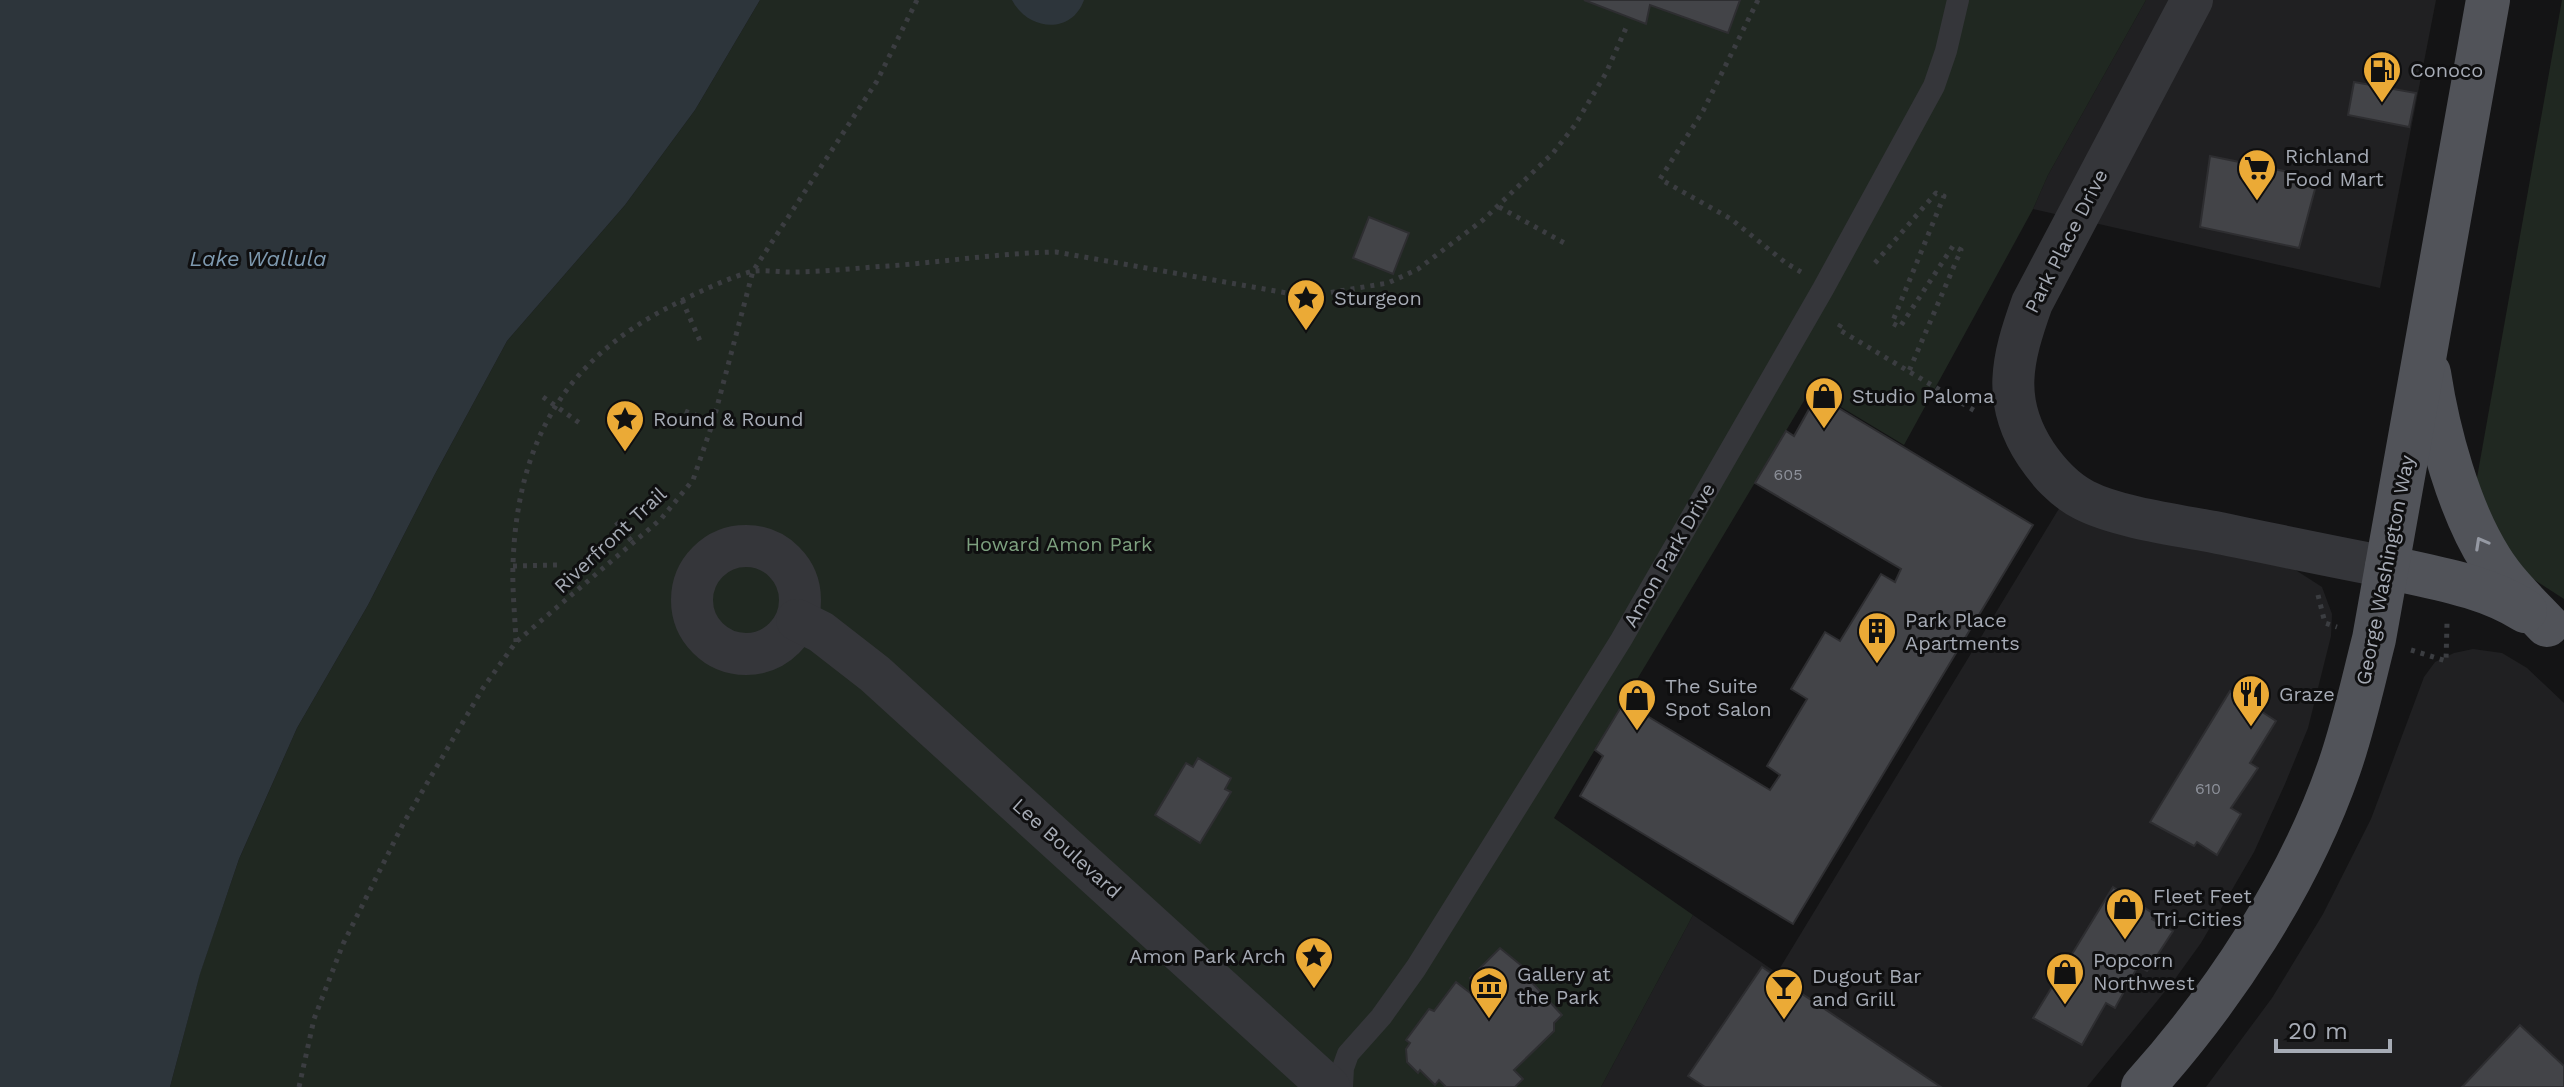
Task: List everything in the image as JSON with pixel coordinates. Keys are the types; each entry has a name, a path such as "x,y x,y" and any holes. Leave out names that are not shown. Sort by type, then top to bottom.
{"main road":[{"name":"George Washington Way","path":"2143,1087 2201,1018 2295,869 2339,769 2374,639 2488,0"},
{"path":"2426,351 2434,402 2470,523 2502,576 2556,633"},
{"path":"2387,567 2496,595 2556,633"}],"street":[{"name":"Park Place Drive","path":"2192,0 2032,303 2013,364 2012,387 2017,416 2029,443 2046,469 2064,487 2085,500 2167,523 2387,567"},
{"name":"Lee Boulevard","path":"797,620 821,632 875,674 1329,1087"}],"lane":[{"name":"Amon Park Drive","path":"1342,1087 1343,1068 1348,1054 1404,986 1550,758 1826,285 1934,86 1958,0"}],"path":[{"name":"Riverfront Trail","path":"299,1087 314,1019 343,944 378,871 452,737 516,642 634,544 661,519 693,480 713,422 753,271 877,81 917,0"},
{"path":"1758,0 1703,111 1660,179 1731,219 1786,263 1853,299 1838,329 1976,411 1987,421"},
{"path":"516,642 513,566 519,497 536,443 554,407 575,378 636,324 682,300 753,271 791,272 1024,253 1056,252 1298,295 1388,283 1418,269 1499,207 1553,153 1575,125 1606,73 1626,28"},
{"path":"1868,274 1936,193 1944,196 1892,323 1900,327 1953,246 1961,250 1909,371"},
{"path":"1499,207 1568,245"},
{"path":"682,300 700,341"},
{"path":"543,397 581,424"},
{"path":"685,411 713,422"},
{"path":"616,522 634,544"},
{"path":"513,566 558,565"},
{"path":"2307,586 2317,593 2325,623 2446,661 2447,581"}],"shaded area":[{"path":"2146,0 2436,0 2380,288 2033,209 2048,175"},
{"path":"2063,502 2294,569 2322,587 2332,614 2331,636 2308,728 2285,784 2254,852 2201,943 2175,979 2087,1087 1601,1087 1693,915 1777,973"},
{"path":"2473,649 2502,653 2527,668 2564,703 2564,1087 2206,1087 2272,998 2323,914 2371,819 2424,677 2435,662"}],"green space":[{"name":"Howard Amon Park","path":"760,0 2146,0 2048,175 2033,209 1904,445 1811,389 1554,818 1693,915 1601,1087 170,1087 200,973 239,859 297,728 368,605 507,341 625,205 695,110"},
{"path":"2562,0 2564,599 2510,564 2475,489"}],"water":[{"name":"Lake Wallula","path":"0,0 760,0 695,110 625,205 507,341 368,605 297,728 239,859 200,974 170,1087 0,1087"},
{"path":"1012,0 1084,0 1078,12 1069,19 1049,25 1028,18"}],"building":[{"path":"1584,0 1740,0 1728,33 1650,5 1646,24"},
{"name":"Conoco","path":"2354,82 2416,93 2409,127 2348,115"},
{"name":"Richland Food Mart","path":"2210,156 2318,178 2299,248 2200,227"},
{"path":"1369,217 1409,233 1393,274 1353,258"},
{"name":"Park Place Apartments","path":"1817,395 2033,525 1793,924 1580,796 1603,756 1595,750 1624,702 1770,790 1780,775 1767,766 1807,699 1791,689 1825,632 1840,641 1881,574 1895,582 1901,569 1755,483 1786,431 1794,436"},
{"path":"2230,691 2276,721 2250,763 2258,768 2231,808 2241,814 2217,855 2197,842 2194,846 2150,822"},
{"path":"1198,758 1231,778 1225,789 1231,792 1200,843 1155,815 1186,763 1193,767"},
{"path":"2113,887 2154,914 2152,919 2173,931 2147,971 2138,966 2115,1008 2106,1003 2082,1045 2033,1018"},
{"name":"Gallery at the Park","path":"1500,948 1527,970 1524,974 1562,1015 1554,1023 1554,1031 1514,1070 1523,1079 1515,1087 1446,1087 1439,1080 1435,1085 1407,1062 1406,1049 1410,1043 1406,1040 1429,1009 1434,1011 1456,982 1478,999 1484,992 1470,978"},
{"name":"Dugout Bar and Grill","path":"1762,967 1941,1087 1705,1087 1688,1076"},
{"path":"2520,1025 2564,1066 2564,1087 2462,1087"}],"place":[{"name":"Conoco","path":"2382,104"},
{"name":"Richland Food Mart","path":"2257,202"},
{"name":"Sturgeon","path":"1306,332"},
{"name":"Studio Paloma","path":"1824,430"},
{"name":"Round & Round","path":"625,453"},
{"name":"Park Place Apartments","path":"1877,665"},
{"name":"Graze","path":"2251,728"},
{"name":"The Suite Spot Salon","path":"1637,732"},
{"name":"Fleet Feet Tri-Cities","path":"2125,941"},
{"name":"Amon Park Arch","path":"1314,990"},
{"name":"Popcorn Northwest","path":"2065,1006"},
{"name":"Gallery at the Park","path":"1489,1020"},
{"name":"Dugout Bar and Grill","path":"1784,1021"}]}
